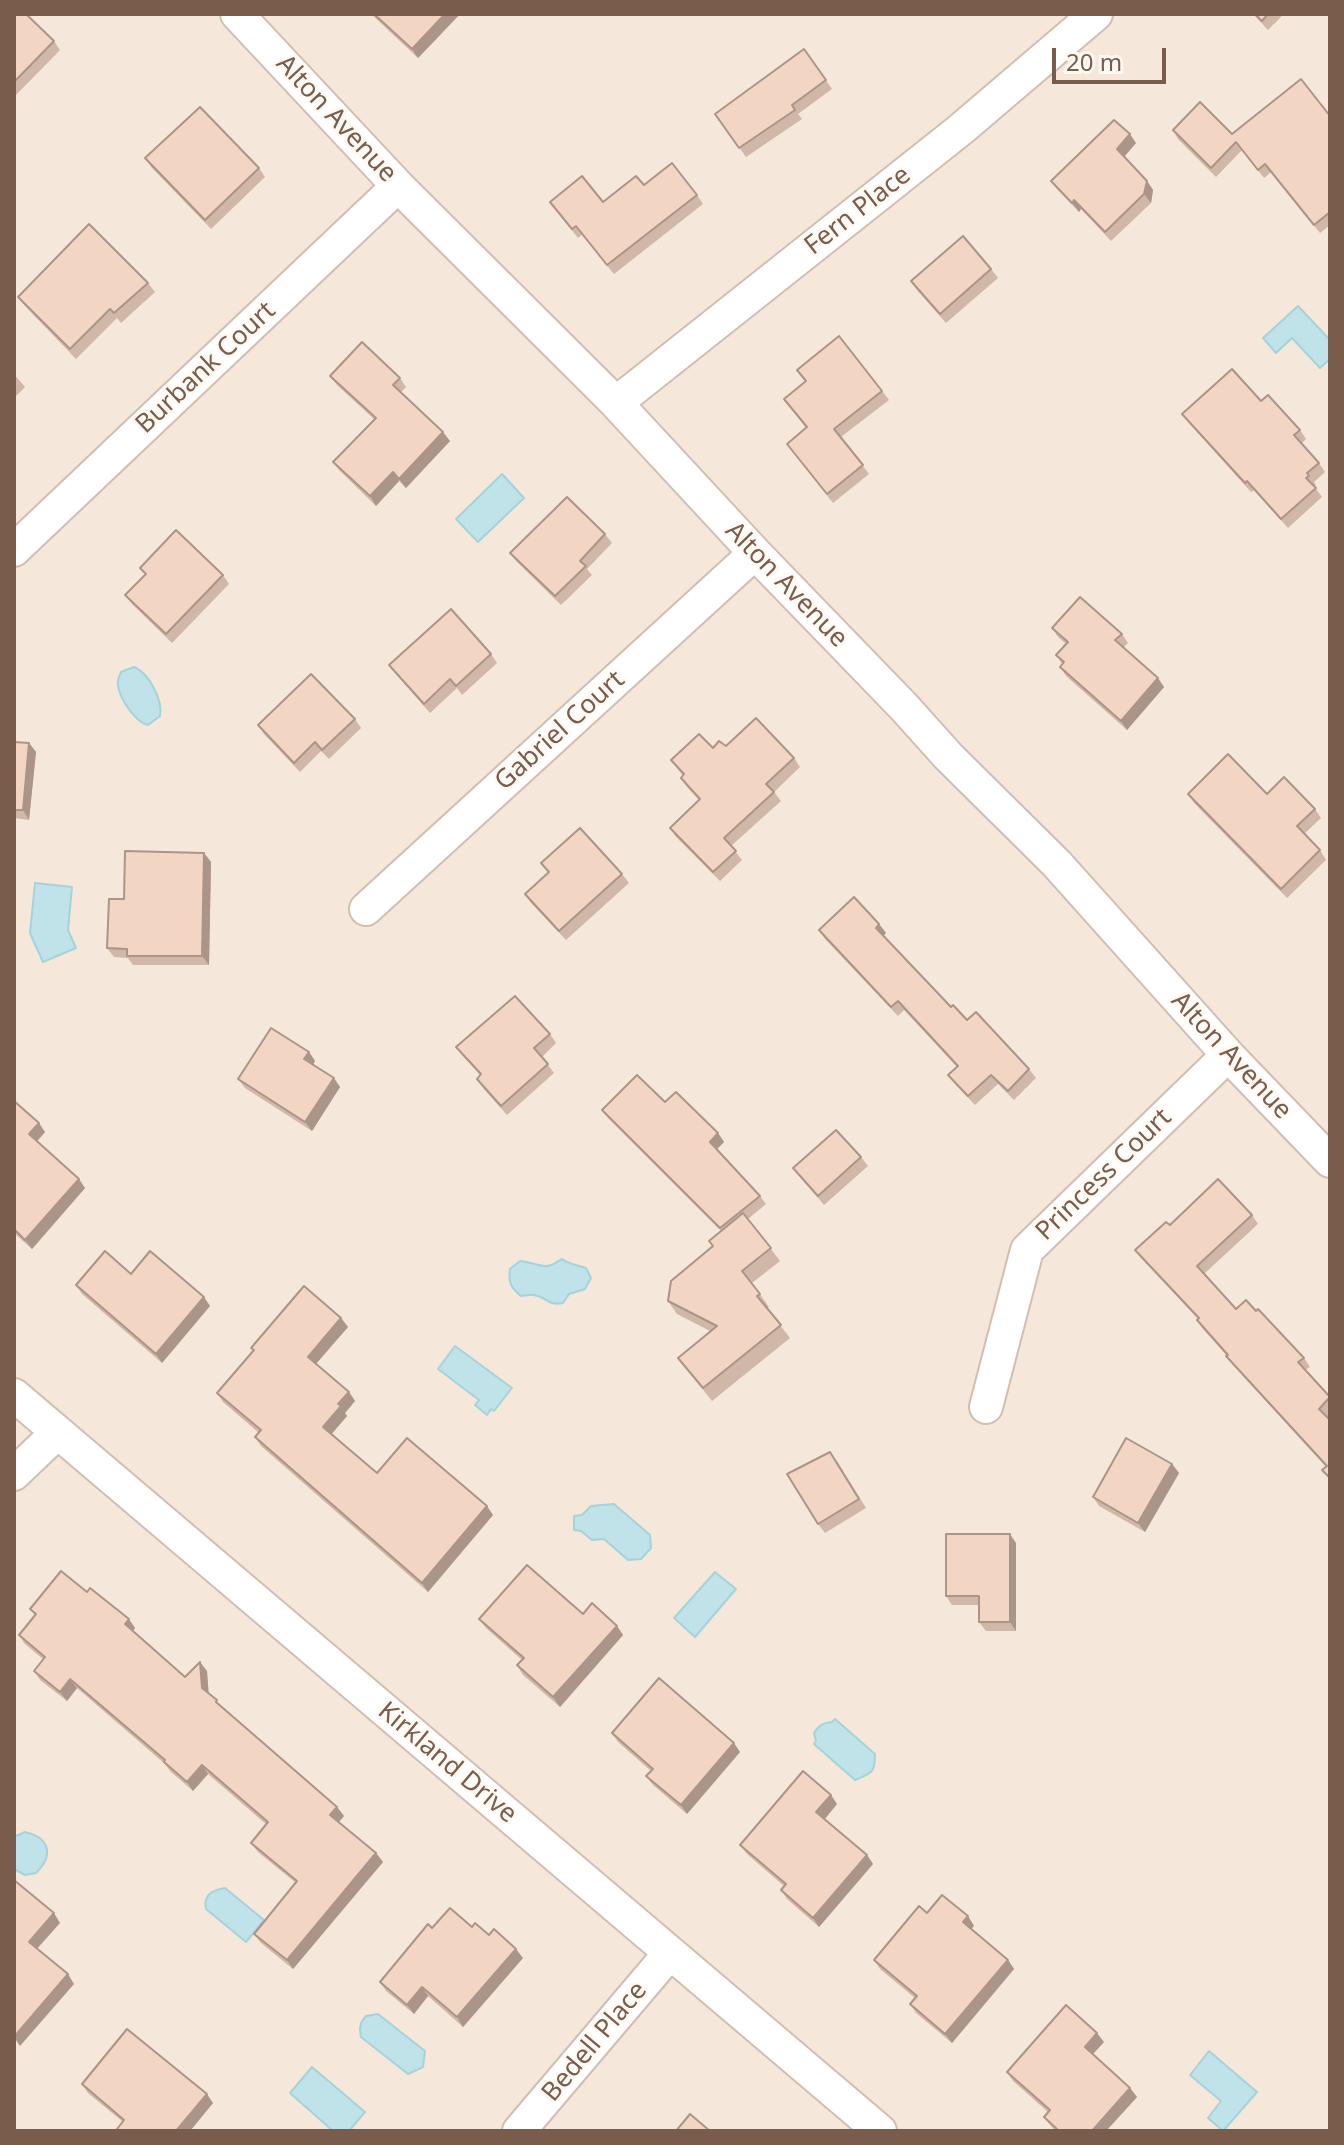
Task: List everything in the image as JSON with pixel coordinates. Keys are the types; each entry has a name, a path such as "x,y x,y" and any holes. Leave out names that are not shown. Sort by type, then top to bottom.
{"street":[{"name":"Alton Avenue","path":"237,14 398,186 616,403 948,756 1057,864 1228,1055 1330,1161"},
{"name":"Fern Place","path":"616,403 960,130 1096,14"},
{"name":"Burbank Court","path":"14,550 398,186"},
{"name":"Gabriel Court","path":"366,909 755,553"},
{"name":"Princess Court","path":"986,1407 1027,1250 1228,1055"},
{"name":"Kirkland Drive","path":"14,1395 880,2131"},
{"path":"14,1474 57,1433"},
{"name":"Bedell Place","path":"519,2131 670,1953"}],"shaded area":[{"path":"14,14 1330,14 1330,2131 14,2131"}],"water":[{"path":"1298,306 1330,340 1330,359 1320,368 1292,338 1276,353 1263,338"},
{"path":"502,474 524,498 478,542 456,519"},
{"path":"134,667 150,681 159,702 160,716 148,725 133,715 119,690 121,672"},
{"path":"35,883 72,887 68,930 76,948 43,962 30,933"},
{"path":"562,1259 586,1268 591,1278 585,1289 569,1294 563,1303 533,1295 521,1296 510,1281 510,1269 520,1261 547,1266"},
{"path":"455,1346 512,1388 494,1411 491,1409 487,1415 475,1405 479,1400 438,1369"},
{"path":"614,1504 650,1535 651,1548 641,1559 628,1560 604,1539 592,1540 581,1531 574,1530 574,1516 582,1515 591,1506"},
{"path":"715,1572 736,1589 695,1637 674,1618"},
{"path":"835,1719 875,1754 869,1774 855,1780 814,1744 814,1733 818,1728"},
{"path":"25,1832 40,1838 47,1848 47,1854 36,1873 25,1875 14,1869 14,1837"},
{"path":"225,1888 264,1920 246,1942 206,1909 210,1894"},
{"path":"378,2014 425,2051 423,2067 408,2074 361,2037 360,2025 366,2016"},
{"path":"1209,2051 1257,2092 1223,2131 1208,2118 1221,2101 1190,2075"},
{"path":"312,2067 365,2112 349,2131 333,2131 290,2093"}],"building":[{"path":"14,14 26,14 54,41 14,82"},
{"path":"374,14 445,14 412,49"},
{"path":"1255,14 1268,14 1262,21"},
{"path":"804,49 826,80 792,105 795,110 739,148 715,114"},
{"path":"1301,79 1330,116 1330,212 1314,225 1265,164 1258,170 1236,142 1211,168 1173,130 1200,102 1232,134"},
{"path":"200,107 259,168 205,220 145,158"},
{"path":"1114,120 1130,134 1117,149 1147,181 1144,194 1105,232 1051,181"},
{"path":"672,163 697,195 607,265 576,226 572,229 550,202 582,176 603,202 636,176 644,185"},
{"path":"89,224 148,283 114,313 110,309 70,349 18,297"},
{"path":"963,236 991,269 940,314 911,281"},
{"path":"839,336 882,391 834,429 863,465 827,494 787,444 807,427 784,399 806,381 797,370"},
{"path":"362,342 400,378 393,385 443,432 399,479 393,472 370,496 333,462 376,418 330,376"},
{"path":"1232,369 1261,401 1268,395 1300,430 1294,435 1319,463 1307,473 1309,476 1306,478 1316,488 1281,519 1182,414"},
{"path":"567,497 605,534 580,561 586,566 555,596 510,553"},
{"path":"176,530 223,575 166,634 125,595 146,574 140,568"},
{"path":"1080,597 1122,634 1115,640 1158,678 1121,721 1060,667 1064,662 1056,655 1068,642 1052,628"},
{"path":"451,609 491,654 456,686 450,679 424,704 389,665"},
{"path":"311,674 355,719 322,750 315,742 294,763 258,725"},
{"path":"756,718 794,758 766,784 774,792 724,838 736,851 713,872 670,828 700,799 681,778 684,774 671,760 699,734 713,748 719,741 726,746"},
{"path":"14,742 29,743 23,810 14,810"},
{"path":"1228,754 1267,794 1284,777 1315,809 1297,826 1320,850 1281,889 1188,794"},
{"path":"580,828 622,874 559,931 525,894 549,872 541,863"},
{"path":"125,851 204,853 202,956 127,956 127,949 107,948 109,899 124,899"},
{"path":"854,897 879,924 876,928 951,1007 953,1005 967,1020 976,1012 1029,1069 1008,1091 991,1075 968,1096 948,1075 958,1066 898,1001 891,1007 819,930"},
{"path":"515,996 550,1034 534,1048 548,1064 501,1106 477,1079 481,1074 456,1047"},
{"path":"271,1028 309,1052 304,1059 334,1078 305,1122 238,1079"},
{"path":"637,1075 665,1102 676,1092 718,1133 710,1142 760,1196 720,1228 602,1110"},
{"path":"14,1101 39,1123 29,1134 79,1179 25,1240 14,1229"},
{"path":"836,1130 861,1157 818,1196 793,1168"},
{"path":"1218,1179 1252,1215 1197,1266 1236,1309 1246,1300 1256,1311 1258,1309 1304,1358 1298,1362 1330,1397 1319,1409 1330,1420 1330,1478 1322,1470 1327,1466 1226,1356 1197,1320 1199,1318 1135,1250 1166,1222 1170,1225"},
{"path":"743,1213 771,1248 742,1271 760,1294 757,1296 781,1325 703,1388 678,1358 717,1326 668,1301 671,1281 713,1246 709,1241"},
{"path":"105,1251 131,1274 150,1251 204,1297 156,1354 76,1285"},
{"path":"304,1286 341,1318 308,1357 349,1392 323,1427 377,1473 407,1438 487,1506 422,1583 255,1437 261,1430 217,1393"},
{"path":"1126,1438 1172,1464 1138,1523 1093,1497"},
{"path":"830,1452 859,1499 818,1524 787,1474"},
{"path":"946,1534 1010,1534 1010,1622 979,1622 979,1596 946,1596"},
{"path":"527,1565 583,1614 592,1603 617,1626 553,1697 517,1665 524,1658 479,1619"},
{"path":"61,1571 87,1592 90,1588 129,1619 125,1624 185,1677 200,1662 202,1688 337,1807 330,1815 376,1853 287,1960 254,1934 297,1881 251,1843 268,1822 202,1765 187,1782 70,1679 60,1692 34,1671 45,1657 19,1635 36,1614 30,1609"},
{"path":"659,1678 734,1743 681,1805 646,1776 653,1769 612,1733"},
{"path":"803,1771 831,1795 816,1812 867,1855 813,1918 781,1890 786,1884 740,1845"},
{"path":"14,1880 54,1913 29,1942 68,1974 14,2037"},
{"path":"942,1895 968,1916 963,1922 1008,1960 945,2034 910,2004 917,1996 874,1960 919,1906 927,1913"},
{"path":"450,1908 472,1927 475,1923 489,1935 494,1929 516,1949 457,2017 422,1987 407,2005 380,1982 428,1924 432,1928"},
{"path":"1066,2005 1097,2033 1085,2047 1130,2088 1092,2131 1059,2131 1044,2117 1050,2110 1007,2072"},
{"path":"127,2029 207,2094 176,2131 120,2131 117,2129 124,2120 82,2084"},
{"path":"690,2114 710,2131 676,2131"}]}
